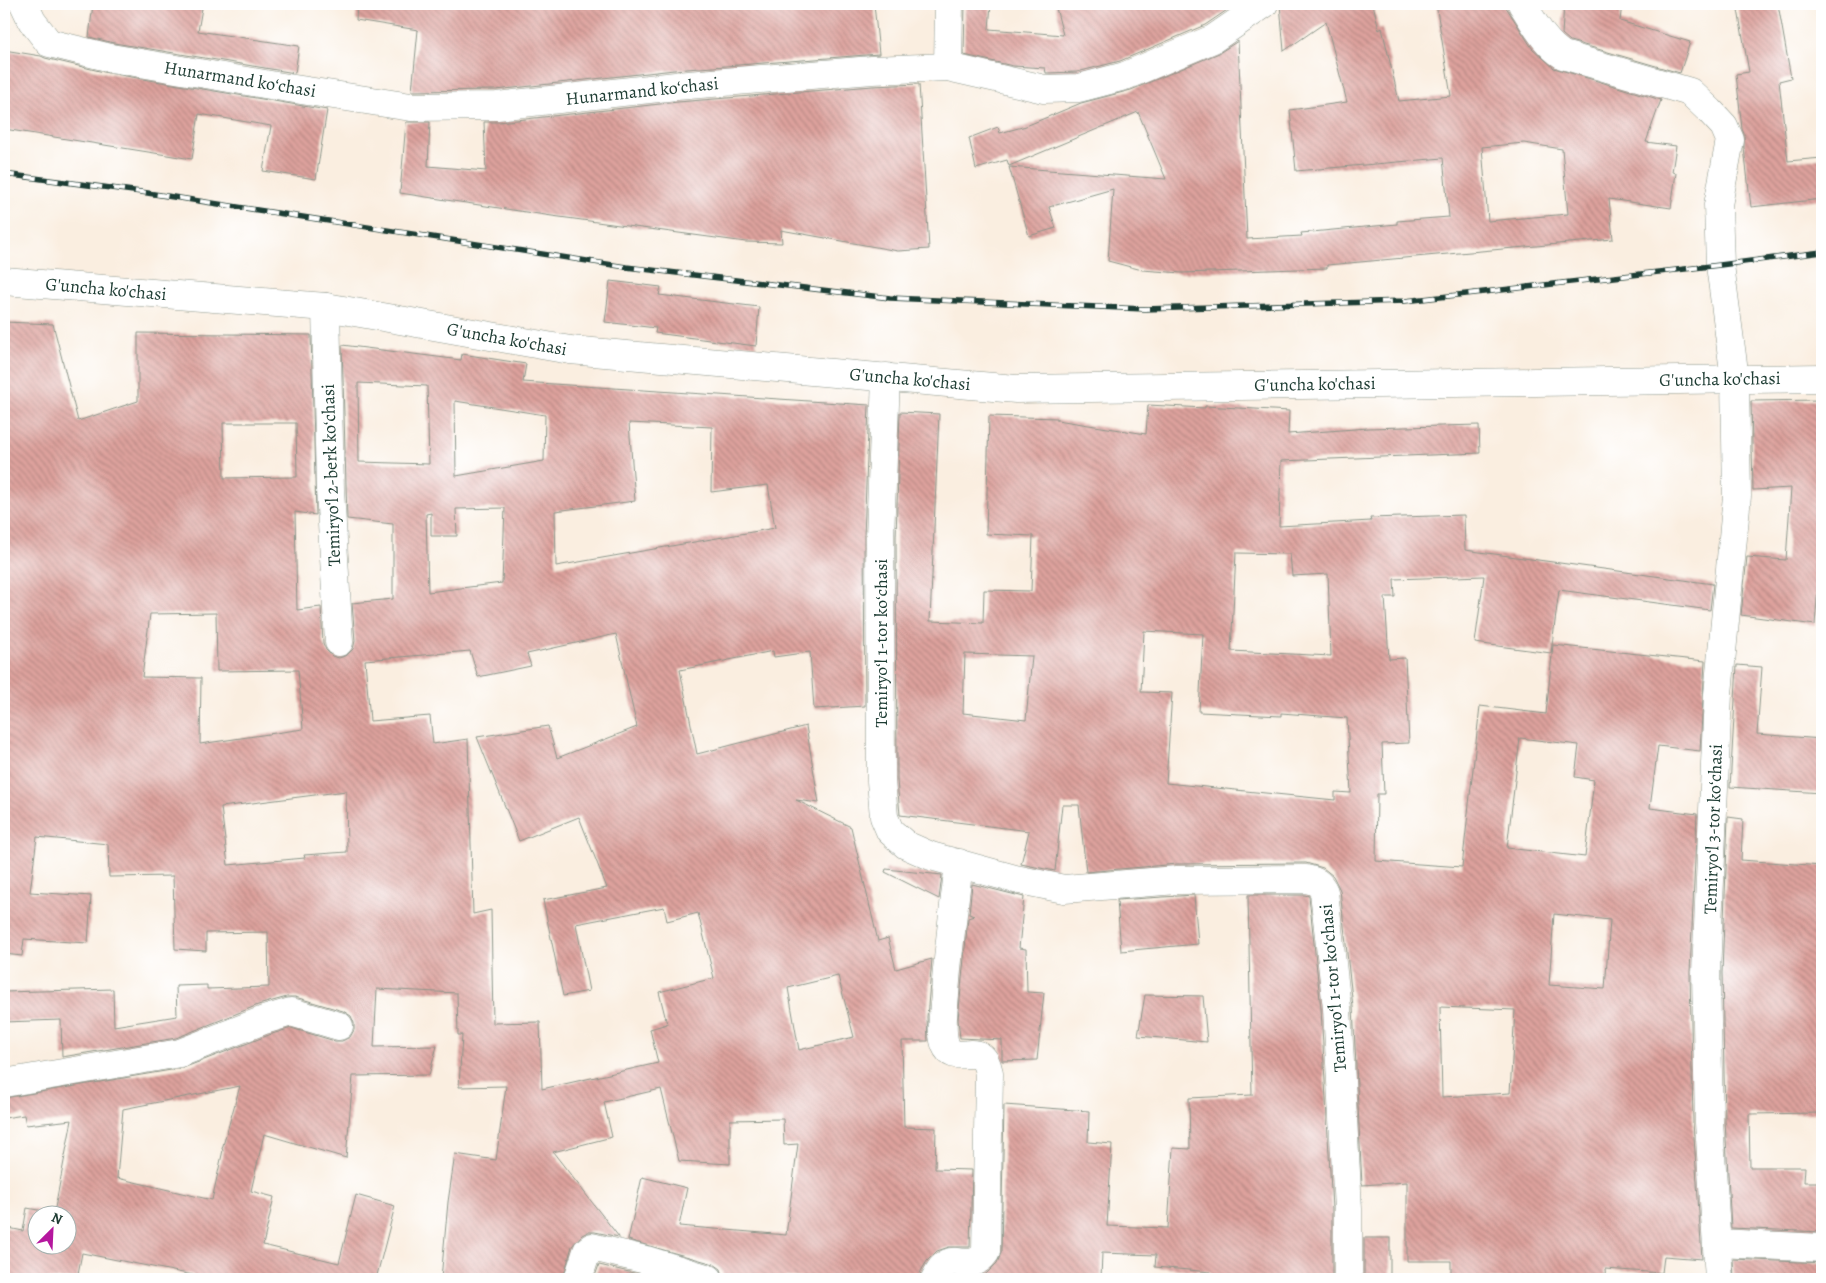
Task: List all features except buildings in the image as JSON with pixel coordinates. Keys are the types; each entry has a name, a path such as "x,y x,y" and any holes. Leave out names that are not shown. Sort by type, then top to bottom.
{"street":[{"name":"Hunarmand koʻchasi","path":"24,4 32,21 49,42 57,45 111,58 412,107 498,106 686,86 872,70 948,67 1044,89 1079,88 1125,76 1213,39 1264,4"},
{"path":"948,67 949,4"},
{"name":"Temiryoʻl 3-tor koʻchasi","path":"1522,4 1555,50 1563,55 1690,92 1724,126 1730,140 1718,205 1720,265 1735,380 1737,496 1718,694 1706,973 1709,1122 1719,1279"},
{"name":"G'uncha ko'chasi","path":"4,281 326,307 570,350 1016,389 1822,378"},
{"name":"Temiryoʻl 2-berk koʻchasi","path":"326,307 330,490 339,642"},
{"name":"Temiryoʻl 1-tor koʻchasi","path":"886,377 880,537 881,781 884,817 890,831 906,845 930,856 1015,879 1064,889 1177,880 1306,879 1321,885 1324,892 1337,1008 1348,1209 1348,1279"},
{"path":"934,1279 945,1263 970,1263 978,1260 986,1252 989,1074 987,1063 983,1057 977,1054 960,1055 949,1049 945,1044 942,1027 947,964 959,863"},
{"path":"4,1083 180,1053 264,1020 291,1012 339,1026"},
{"path":"1718,1243 1822,1248"},
{"path":"578,1279 587,1251 592,1247 646,1260 710,1279"}],"railway":[{"path":"4,174 141,192 626,267 890,298 1145,309 1405,301 1822,252"}]}
